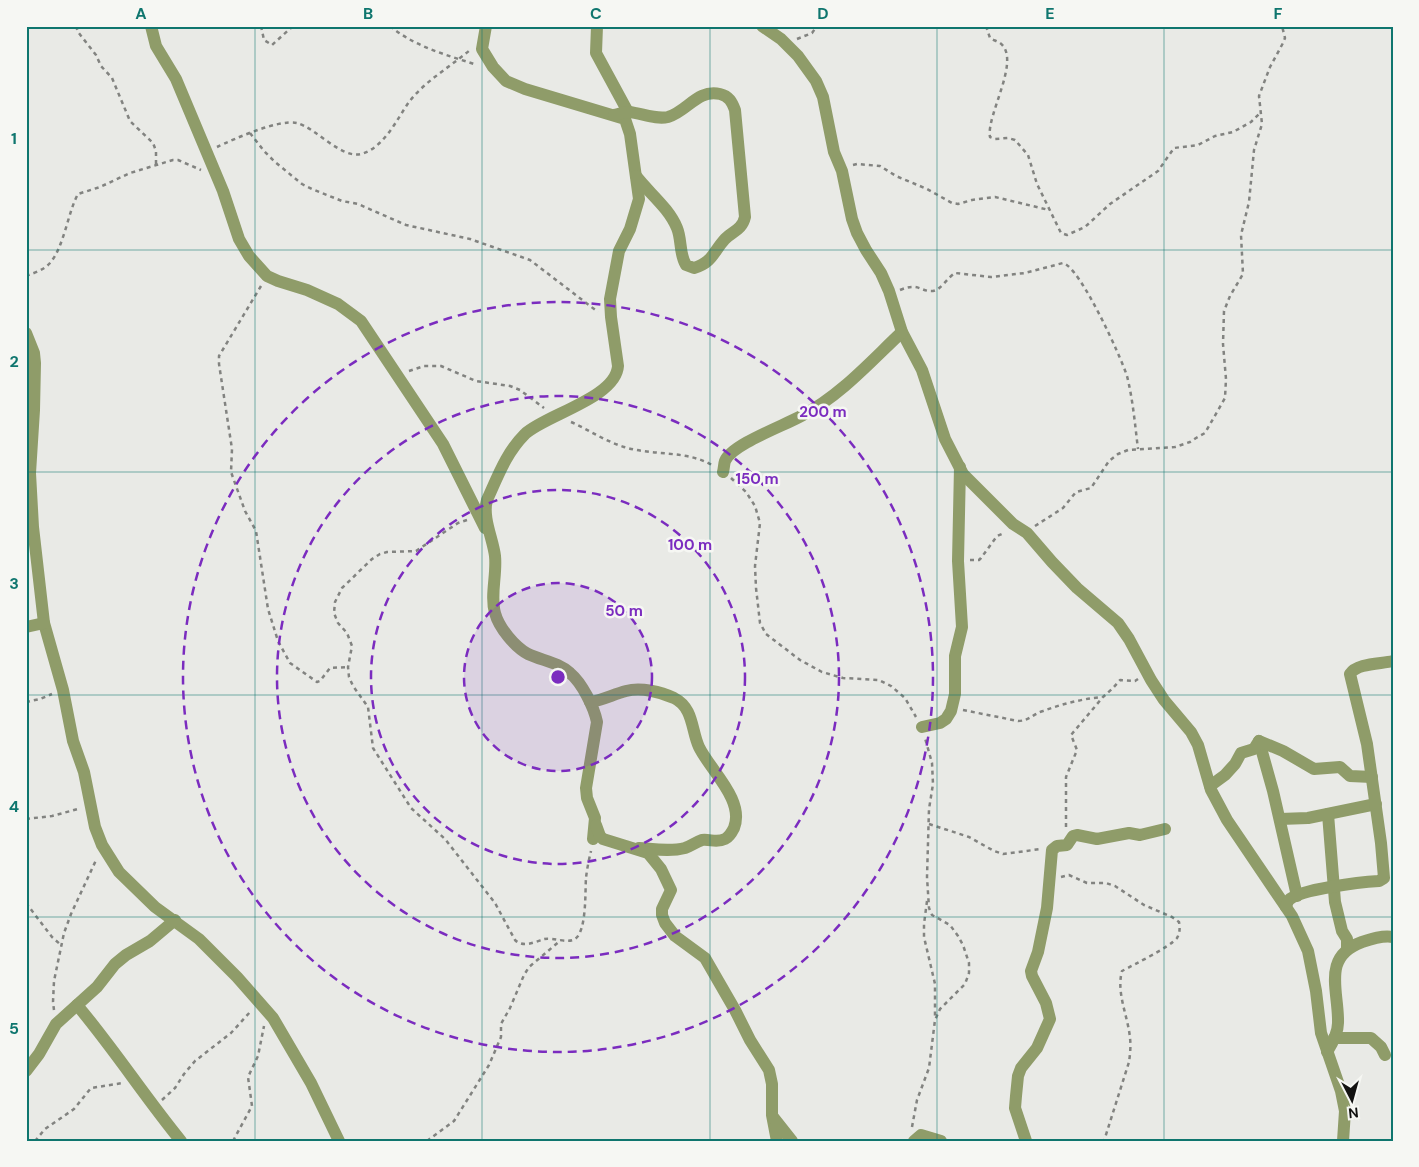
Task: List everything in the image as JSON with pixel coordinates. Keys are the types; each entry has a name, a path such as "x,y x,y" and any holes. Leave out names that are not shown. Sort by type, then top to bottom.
{"street":[{"path":"151,26 156,46 176,79 207,151 240,239 249,256 267,276 338,304 361,321 443,444 466,487 478,516 494,543"},
{"path":"486,26 482,49 497,72 506,80 525,89 573,105 624,119 627,124 639,199 630,229 619,251 610,299 611,323 618,373 588,399 527,432 511,450 486,504 486,514 494,543 496,568 495,614 500,625 523,650 570,672 590,702 597,722 586,792 600,836 603,839 648,853 660,869 670,890 662,909 665,923 675,936 705,958 750,1040 769,1070 772,1084 772,1115 777,1141"},
{"path":"598,26 596,52 628,112"},
{"path":"762,26 781,39 798,56 816,81 823,97 834,152 842,171 852,219 857,233 881,273 902,332 922,370 945,439 963,474 1013,524 1024,530 1061,572 1118,623 1164,700 1191,732 1198,745 1210,786 1227,820 1286,907 1299,930 1308,951 1316,991 1319,1022 1344,1104 1345,1129 1343,1141"},
{"path":"614,115 628,112 665,118 670,117 699,96 712,93 723,95 731,100 735,110 744,223 740,230 725,239 710,261 694,268 686,266 682,258 677,227 668,212 635,175"},
{"path":"723,472 725,460 731,453 804,415 840,391 902,332"},
{"path":"26,333 34,353 35,363 29,438 30,528 44,623 63,690 73,741 84,772 95,827 102,845 119,872 155,907 199,938 270,1014 311,1084 339,1141"},
{"path":"922,727 940,723 946,719 952,708 955,656 962,627 958,561 960,468"},
{"path":"26,627 44,623"},
{"path":"1286,907 1290,899 1297,896 1333,886 1379,881 1384,878 1372,777 1350,673 1359,667 1393,662"},
{"path":"590,702 633,689 643,689 675,699 686,707 699,747 728,792 736,811 734,827 726,839 701,841 673,850 630,848"},
{"path":"1210,786 1225,775 1243,752 1254,749 1259,741"},
{"path":"1259,741 1283,750 1312,769 1340,767 1350,776 1372,777"},
{"path":"1259,741 1280,819 1297,896"},
{"path":"1280,819 1328,814 1376,804"},
{"path":"1328,814 1333,886 1338,917 1347,938 1347,950"},
{"path":"593,839 595,822"},
{"path":"1026,1141 1015,1108 1016,1096 1018,1076 1021,1068 1037,1048 1050,1019 1046,1003 1031,971 1038,952 1047,908 1052,850 1057,846 1068,844 1073,836 1077,835 1097,839 1129,833 1140,835 1165,829"},
{"path":"26,1071 39,1054 56,1024 97,987 115,964 150,941 175,920"},
{"path":"1327,1052 1338,1025 1335,969 1339,959 1354,945 1388,936 1393,937"},
{"path":"77,1005 181,1141"},
{"path":"1334,1038 1371,1038 1381,1047 1385,1055"},
{"path":"772,1115 792,1141"},
{"path":"912,1137 921,1135 941,1141"}],"path":[{"path":"76,26 101,66 112,78 130,121 153,143 156,151 156,165"},
{"path":"261,26 264,40 272,45 293,26"},
{"path":"390,26 400,35 442,54 497,72"},
{"path":"781,39 805,37 812,33 817,26"},
{"path":"986,26 990,38 1001,43 1007,61 1003,83 990,124 990,137 995,139 1008,138 1015,140 1021,145 1028,155 1036,184 1061,233 1075,233 1085,227 1123,194 1153,176 1165,164 1174,148 1198,145 1215,136 1233,132 1251,122 1261,112"},
{"path":"958,561 979,560 997,536 1024,530 1038,524 1063,508 1076,492 1091,488 1109,461 1118,454 1128,450 1174,446 1190,442 1205,432 1225,398 1224,311 1230,296 1243,274 1241,235 1249,202 1254,150 1262,124 1259,101 1260,91 1284,43 1285,38 1282,26"},
{"path":"207,151 250,133 287,123 296,123 346,152 355,155 363,154 374,147 393,128 419,90 460,59"},
{"path":"250,133 275,162 302,184 342,201 358,204 406,225 470,239 530,260 611,323"},
{"path":"26,276 44,269 51,263 69,222 78,194 100,187 130,172 178,160 218,179"},
{"path":"842,171 857,164 875,165 927,189 952,204 995,197 1049,210"},
{"path":"890,294 911,287 935,290 955,273 991,277 1025,273 1066,264 1083,285 1114,344 1126,375 1138,449"},
{"path":"267,276 219,356 232,449 232,472 245,511 256,531 268,609 278,641 290,663 316,682 320,681 330,668 348,667"},
{"path":"393,371 407,371 432,365 440,366 476,381 510,386 520,390 555,417 572,422 600,437 624,447 702,460 736,482 755,506 760,523 755,566 756,588 760,623 766,634 800,660 822,672 844,678 878,680 891,686 904,698 922,727 932,763 933,784 929,824 929,908 932,915 950,925 963,945 969,963 969,973 965,984 940,1009 935,1020"},
{"path":"478,516 458,523 416,551 380,554 372,559 342,588 335,602 334,613 338,623 347,633 352,646 348,667 353,686 368,707 373,748 411,808 445,839 495,903 517,942 525,944 548,938 575,939 578,936 585,912 586,877 593,839"},
{"path":"1068,844 1066,829 1066,776 1077,750 1071,735 1102,697 1121,679 1137,680 1144,669"},
{"path":"26,702 63,690"},
{"path":"952,708 1026,721 1038,712 1083,699 1102,697"},
{"path":"26,819 52,816 90,805"},
{"path":"929,824 969,837 1003,854 1022,853 1032,850 1052,850"},
{"path":"56,1024 52,1002 61,945 71,914 102,845"},
{"path":"1048,892 1055,880 1069,875 1087,883 1106,883 1115,886 1144,905 1179,922 1180,929 1176,938 1150,957 1122,970 1119,980 1130,1038 1130,1053 1129,1062 1104,1141"},
{"path":"912,1137 917,1100 929,1068 935,1020 935,984 924,937 928,895"},
{"path":"26,903 52,937 61,945"},
{"path":"427,1141 454,1121 489,1065 501,1037 501,1024 529,967 562,940"},
{"path":"155,1107 176,1088 184,1074 195,1062 248,1017 258,1002"},
{"path":"233,1141 252,1106 248,1076 258,1056 263,1027 270,1014"},
{"path":"35,1141 45,1129 74,1109 91,1088 137,1083"}]}
